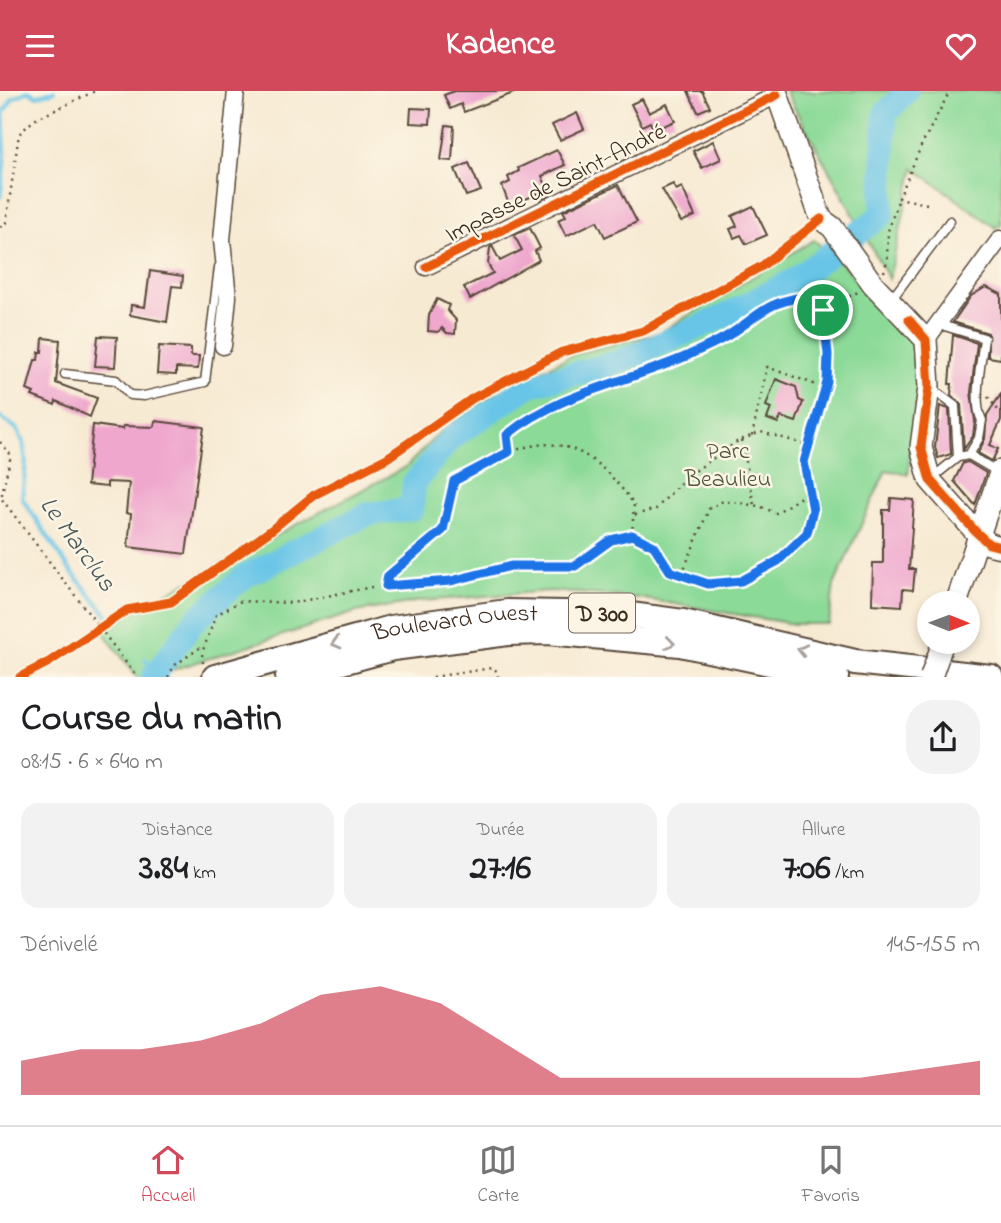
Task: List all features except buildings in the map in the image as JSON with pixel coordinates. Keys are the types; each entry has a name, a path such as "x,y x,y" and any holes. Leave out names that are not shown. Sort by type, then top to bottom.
{"main road":[{"name":"Boulevard Ouest","path":"209,671 391,628 507,612 635,615 683,622 855,661 990,677"},
{"name":"Boulevard Ouest","path":"288,677 393,648 508,633 548,632 680,644 836,677"}],"street":[{"path":"223,346 228,297 222,240 236,91"},
{"path":"775,92 821,219 832,227 868,276 891,301 932,332"},
{"name":"Impasse de Saint-André","path":"426,267 775,92"},
{"path":"1001,239 932,332 929,387 920,447 930,479 989,544 1001,547"},
{"path":"961,591 980,535 997,470"}],"lane":[{"path":"891,301 950,221"},
{"path":"65,374 116,380 130,395 144,397 205,382 222,240"},
{"path":"932,332 984,338 979,389 979,414 982,420 979,438 969,455"},
{"path":"929,387 955,406 958,457"},
{"path":"930,479 958,457 969,455 997,470"}],"path":[{"path":"0,227 6,223 19,134 34,120 95,91"},
{"path":"823,310 868,276 886,266 888,231 900,198 922,144 950,91"},
{"path":"900,198 927,204"},
{"path":"509,452 507,435 521,423 568,400 688,355 732,333 773,302 802,297 823,310"},
{"path":"632,535 634,504 618,482 567,445 548,442 509,452 454,481 443,530 388,576 386,586 451,581 511,566 575,566 611,540 632,535 654,546 670,571 708,584 741,581 778,561 807,533 813,510 804,462 825,388 828,354 823,310"},
{"path":"752,436 767,367 825,388"},
{"path":"991,400 1001,414"},
{"path":"634,516 656,509 685,478 741,440 761,432 808,445"},
{"path":"741,440 754,506"},
{"path":"0,442 10,455 1,498 137,677"},
{"path":"682,575 709,509 723,501 776,513 810,491"},
{"path":"209,671 206,643 216,615 241,601 292,603 377,586"},
{"path":"168,677 175,665 206,643"},
{"path":"433,677 492,668 497,671 498,677"}],"green space":[{"path":"785,91 1001,91 1001,224 996,228 914,168 889,279"},
{"name":"Parc Beaulieu","path":"814,240 849,271 868,299 911,339 918,391 908,474 886,470 834,585 829,624 794,624 639,598 550,591 421,601 356,612 150,677 137,677 100,628 406,467 440,432 485,399 572,355 659,333"}],"waterway":[{"name":"Le Marclus","path":"0,197 5,154 3,113 13,98 29,91 37,96 54,91"},
{"path":"153,677 195,620 245,576 368,514 412,509 414,483 451,438 530,385 616,363 727,315 797,278 882,215 885,114 907,91"},
{"name":"Le Marclus","path":"0,417 17,429 23,442 26,461 22,498 70,570 108,616"},
{"name":"Le Marclus","path":"145,659 148,664 164,662"}],"cycle path":[{"path":"426,267 777,95"},
{"path":"20,677 49,662 127,610 171,602 270,531 314,495 387,458 473,398 562,352 643,331 762,266 821,219"},
{"path":"909,320 926,340 929,387 921,447 930,480 975,531 989,544 1001,547"}],"route":[{"path":"802,297 823,310 828,354 827,382 804,462 813,510 807,533 778,561 741,581 708,584 670,571 654,546 632,535 611,540 588,554 575,566 511,566 480,571 451,581 406,582 386,586 388,576 443,530 454,481 509,452 507,435 521,423 568,400 688,355 732,333 773,302 802,297"}]}
